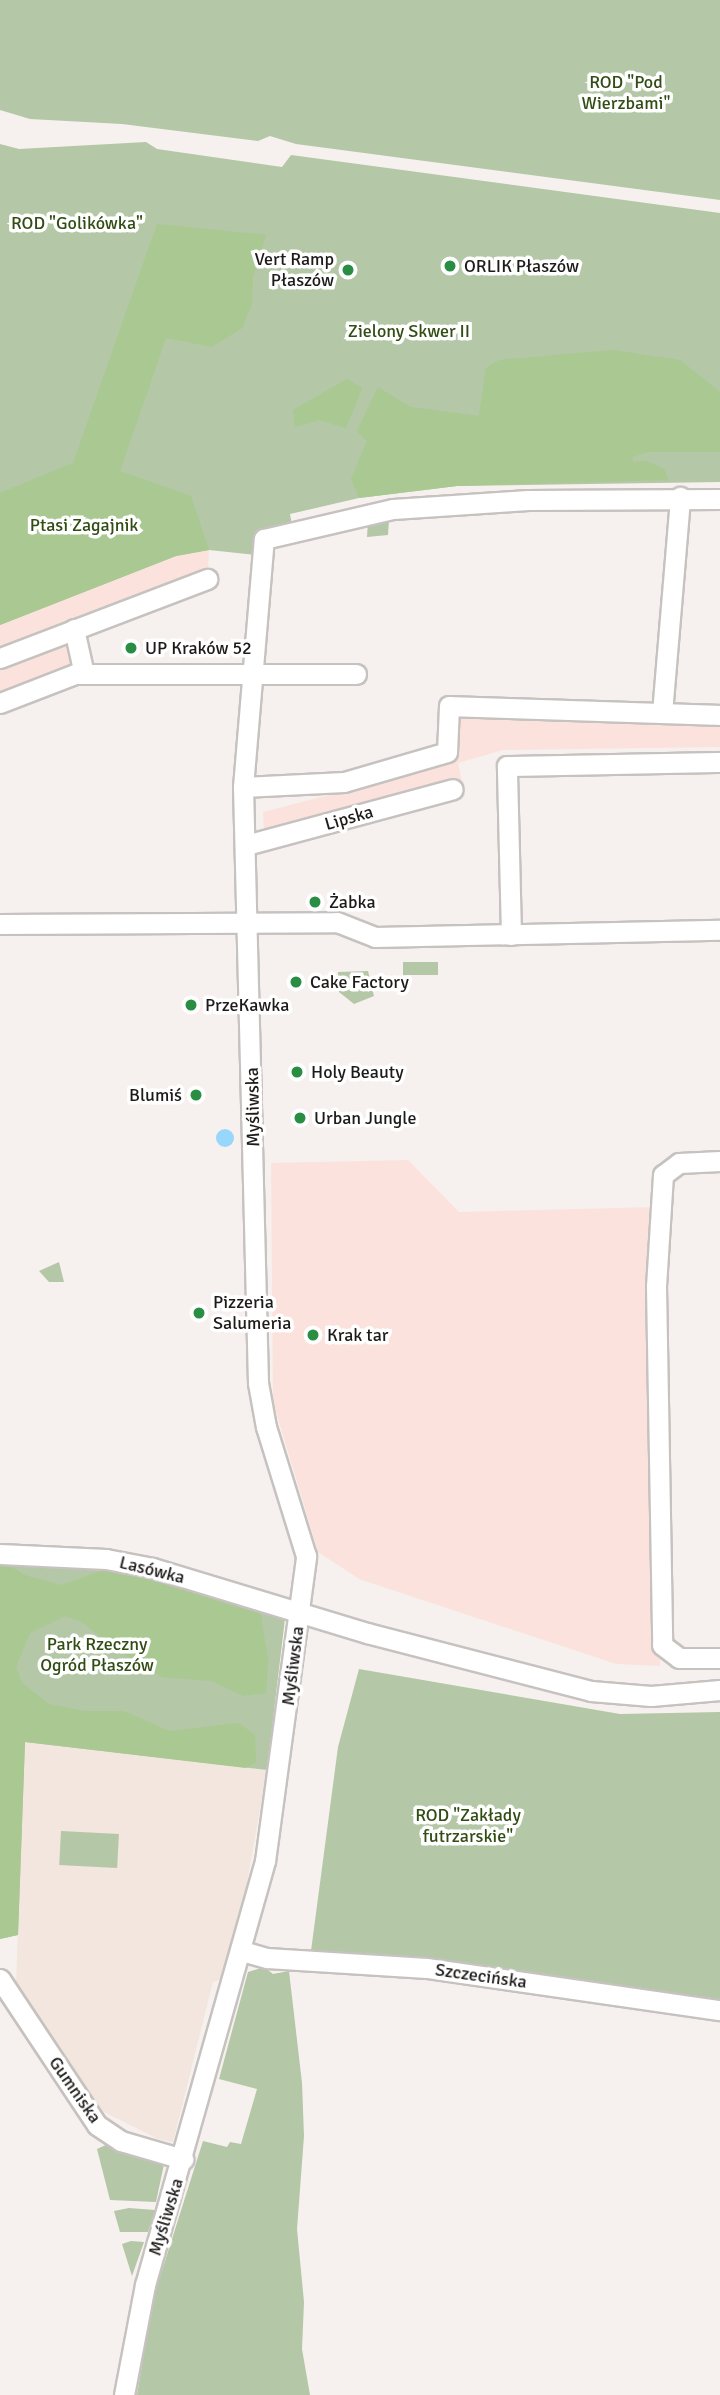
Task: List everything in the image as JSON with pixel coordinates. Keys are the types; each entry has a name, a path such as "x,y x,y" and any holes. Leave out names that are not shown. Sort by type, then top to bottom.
{"street":[{"path":"662,713 680,497 720,499"},
{"name":"Myśliwska","path":"124,2395 145,2285 242,1951 265,1861 299,1613 305,1547 266,1427 258,1383 250,923 243,787 264,539 393,509 680,497"},
{"path":"0,659 207,579"},
{"path":"74,629 84,674"},
{"path":"0,703 65,676 84,674 253,671 356,674"},
{"path":"243,787 345,782 447,752 449,706 720,715"},
{"path":"511,935 507,766 720,762"},
{"name":"Lipska","path":"246,845 453,789"},
{"path":"0,924 337,922 375,937 720,930"},
{"path":"720,1161 679,1163 663,1175 656,1286 662,1645 679,1658 720,1658"},
{"name":"Lasówka","path":"0,1554 106,1559 153,1567 299,1613 591,1691 651,1696 720,1690"},
{"name":"Szczecińska","path":"242,1951 299,1959 427,1968 720,2010"},
{"name":"Gumniska","path":"0,1979 97,2125 121,2141 183,2159"}],"shaded area":[{"path":"209,550 208,573 65,628 71,664 0,693 0,625 176,556"},
{"path":"455,712 720,722 720,747 503,750 458,763 465,796 265,850 263,812 452,763"},
{"path":"408,1160 459,1212 653,1207 660,1666 616,1664 359,1579 318,1552 273,1402 271,1163"},
{"path":"25,1742 267,1770 245,1894 222,1979 213,1982 173,2142 158,2139 102,2111 16,1983"}],"green space":[{"name":"ROD \"Pod Wierzbami\"","path":"0,0 720,0 720,200 296,144 270,136 258,141 122,124 30,119 0,110"},
{"path":"146,142 157,149 282,167 291,155 720,213 720,482 457,486 359,498 290,514 292,525 256,555 209,550 176,556 0,625 0,144 19,149"},
{"name":"Ptasi Zagajnik","path":"157,224 266,235 253,277 252,304 242,328 212,347 166,338 120,471 191,496 209,550 176,556 0,625 0,493 73,463"},
{"path":"612,350 680,360 720,392 720,452 649,452 632,457 633,462 646,461 665,469 668,480 457,486 359,498 351,479 367,441 357,431 378,387 410,407 479,416 486,368 499,360"},
{"path":"347,379 362,388 346,428 319,420 295,427 293,410"},
{"path":"389,519 388,535 367,537 368,522"},
{"path":"403,962 438,962 438,975 403,975"},
{"path":"368,971 374,996 354,1004 339,992 338,972"},
{"path":"59,1262 64,1282 49,1282 39,1271"},
{"name":"Park Rzeczny Ogród Płaszów","path":"0,1555 56,1556 286,1610 267,1770 25,1742 18,1935 0,1939"},
{"name":"Park Rzeczny Ogród Płaszów","path":"0,1559 24,1575 61,1585 122,1564 259,1603 268,1661 266,1693 243,1696 212,1681 162,1677 117,1650 82,1622 65,1616 30,1633 16,1667 22,1683 49,1704 84,1711 124,1711 169,1731 239,1723 255,1735 256,1762 246,1768 25,1742 18,1935 0,1939"},
{"name":"ROD \"Zakłady futrzarskie\"","path":"359,1669 620,1714 720,1712 720,2001 311,1951 338,1747"},
{"path":"61,1831 119,1834 117,1868 59,1865"},
{"path":"264,1967 273,1974 289,1971 302,2083 304,2136 297,2229 304,2302 302,2349 310,2395 137,2395 153,2299 203,2141 227,2147 230,2142 241,2144 257,2089 219,2079 248,1972"},
{"path":"108,2144 164,2164 156,2202 110,2200 97,2149"},
{"path":"129,2208 155,2210 148,2232 120,2232 114,2211"},
{"path":"131,2241 144,2242 132,2276 122,2244"}],"water":[{"path":"225,1129 231,1132 234,1138 231,1144 225,1147 219,1144 216,1138 219,1132"}],"place":[{"name":"ORLIK Płaszów","path":"450,266"},
{"name":"Vert Ramp Płaszów","path":"348,270"},
{"name":"UP Kraków 52","path":"131,648"},
{"name":"Żabka","path":"315,902"},
{"name":"Cake Factory","path":"296,982"},
{"name":"PrzeKawka","path":"191,1005"},
{"name":"Holy Beauty","path":"297,1072"},
{"name":"Blumiś","path":"196,1095"},
{"name":"Urban Jungle","path":"300,1118"},
{"name":"Pizzeria Salumeria","path":"199,1313"},
{"name":"Krak tar","path":"313,1335"}],"park label":[{"name":"ROD \"Golikówka\"","path":"77,223"},
{"name":"Zielony Skwer II","path":"409,331"}]}
